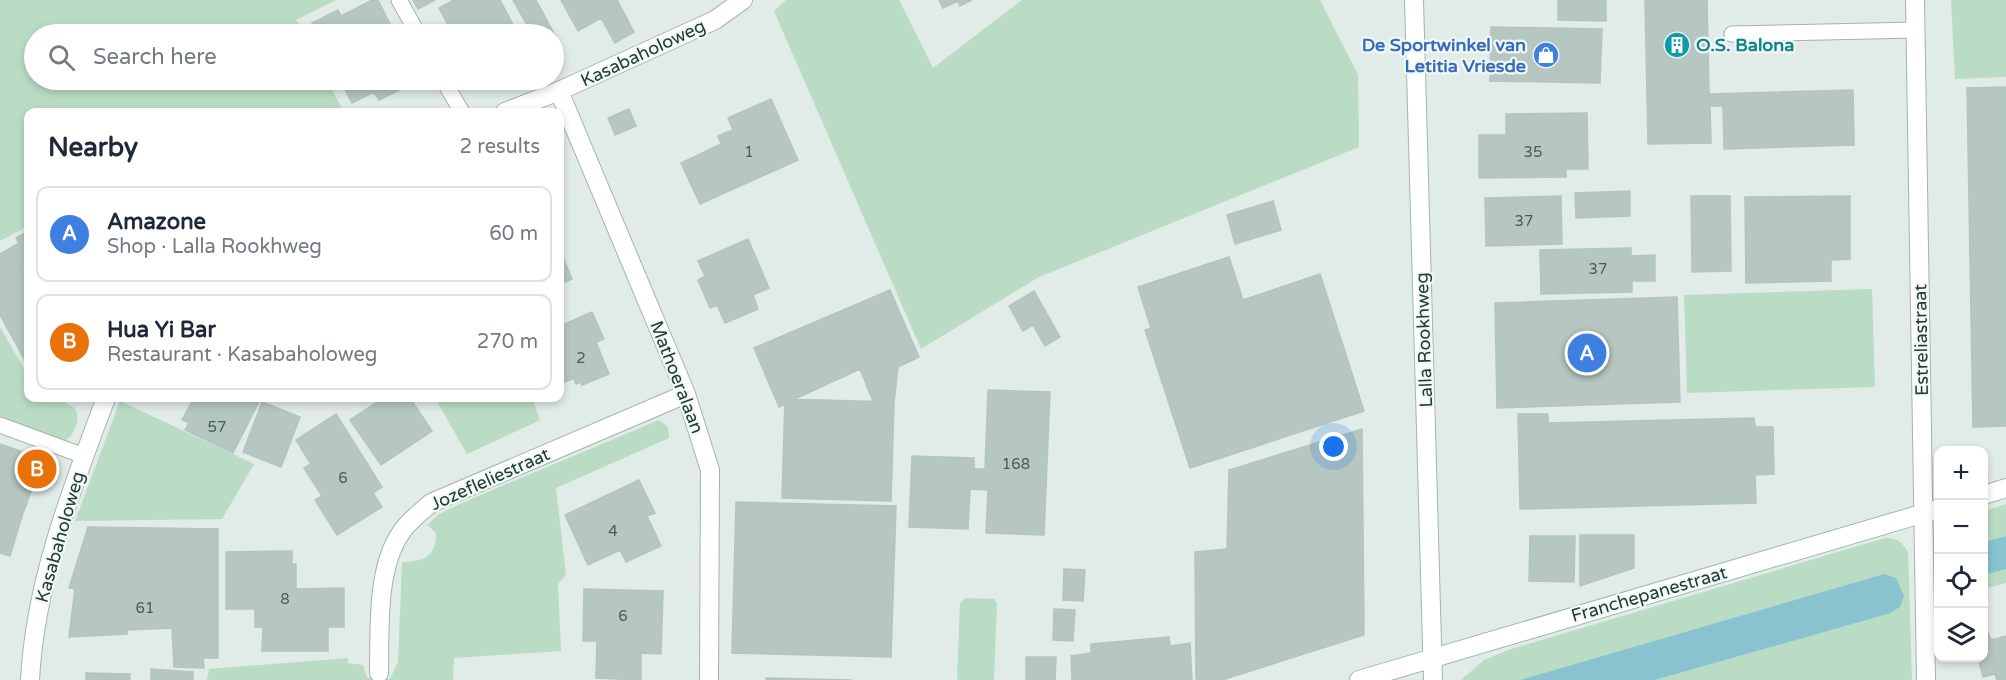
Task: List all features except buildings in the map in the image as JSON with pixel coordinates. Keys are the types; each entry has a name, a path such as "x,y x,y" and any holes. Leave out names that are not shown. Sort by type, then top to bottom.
{"street":[{"name":"Kasabaholoweg","path":"564,89 715,20 743,0"},
{"name":"Lalla Rookhweg","path":"1414,0 1433,680"},
{"name":"Estreliastraat","path":"1915,0 1931,511 1926,680"},
{"name":"Kasabaholoweg","path":"515,108 559,91"},
{"name":"Mathoeralaan","path":"559,91 686,394 710,470 709,680"},
{"name":"Jozefleliestraat","path":"379,673 381,594 392,550 406,525 431,503 686,394"},
{"name":"Kasabaholoweg","path":"30,680 44,583 84,456 104,402"},
{"path":"1988,493 2006,488"},
{"name":"Franchepanestraat","path":"1359,680 1931,511"}],"lane":[{"path":"399,0 412,24"},
{"path":"1732,34 1916,30"},
{"path":"449,90 460,108"},
{"path":"0,425 84,456"}],"green space":[{"path":"0,0 336,0 296,20 298,24 24,24 24,90 332,90 342,108 24,108 24,228 0,241"},
{"path":"786,0 899,0 933,68 1022,0 1320,0 1358,75 1359,147 1039,277 921,349 774,11"},
{"path":"1951,0 2006,0 2006,77 1955,79"},
{"path":"1872,289 1875,387 1687,393 1684,295"},
{"path":"0,327 24,369 24,402 66,403 75,409 77,423 70,437 62,441 0,416"},
{"path":"120,402 254,464 222,519 75,521"},
{"path":"437,402 533,402 540,420 467,454"},
{"path":"659,420 668,427 669,438 556,488 566,575 558,584 561,651 454,658 453,680 207,680 209,669 348,658 348,663 363,665 367,678 390,679 398,662 402,562 422,559 431,552 436,541 436,533 427,525 439,514 471,499"},
{"path":"2006,504 2006,536 1988,541 1988,510"},
{"path":"1885,538 1899,541 1908,552 1912,680 1655,680 1888,614 1884,574 1520,680 1461,680 1484,660 1508,650"},
{"path":"2006,569 2006,583 1988,588 1988,574"},
{"path":"965,598 994,599 997,604 994,680 959,680 957,678 960,603"}],"water":[{"path":"2006,536 2006,569 1988,574 1988,541"},
{"path":"1884,574 1896,578 1904,596 1900,607 1888,614 1655,680 1520,680"}],"place":[{"name":"O.S. Balona","path":"1677,45"},
{"name":"De Sportwinkel van Letitia Vriesde","path":"1546,55"},
{"name":"Amazone","path":"1587,353"},
{"name":"Hua Yi Bar","path":"37,469"}]}
